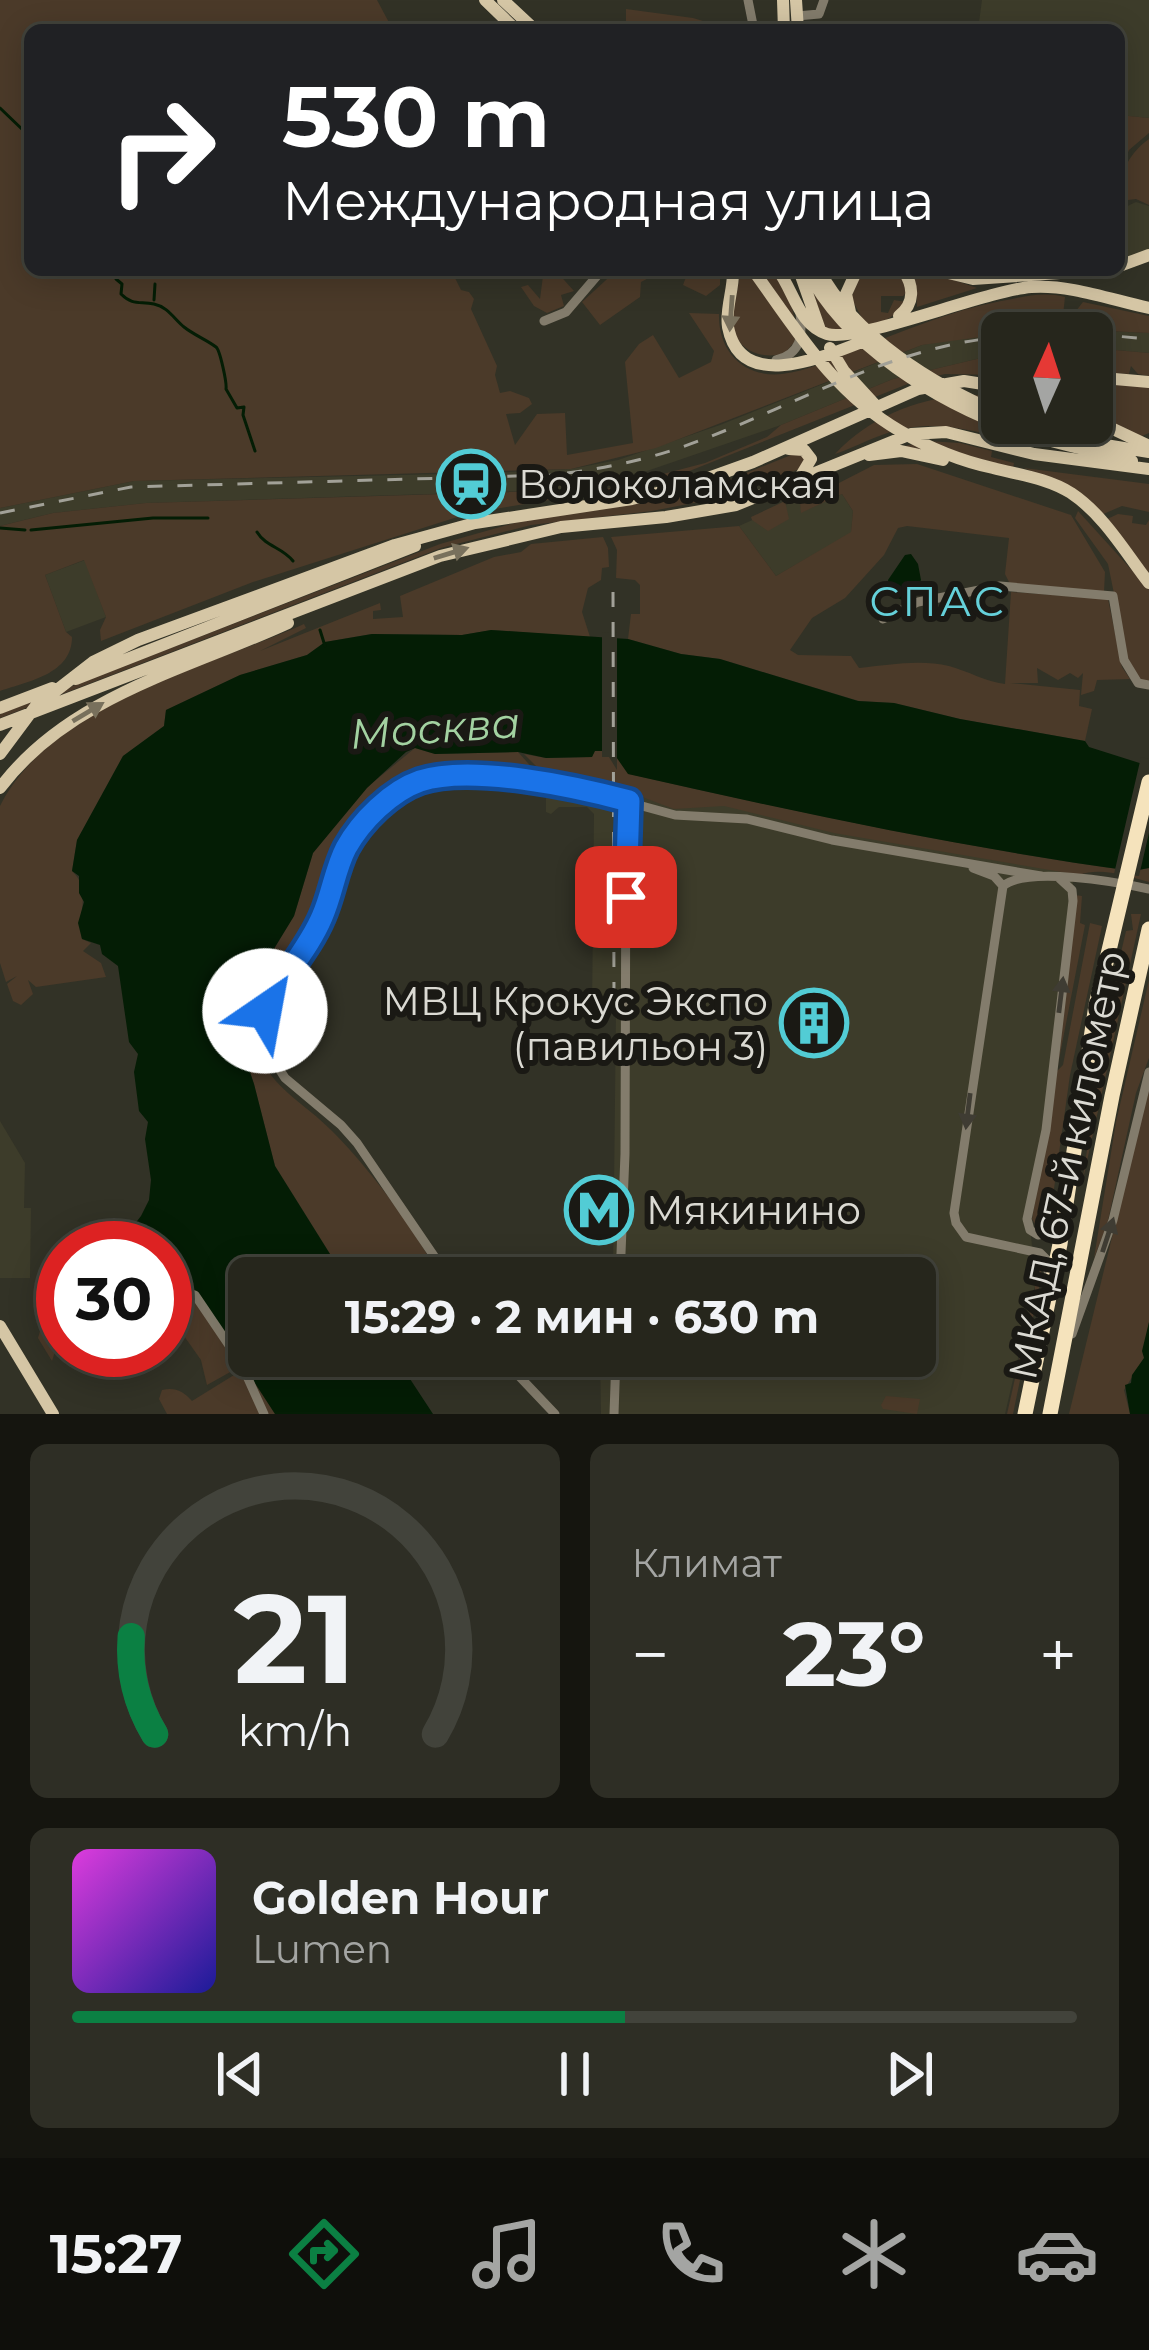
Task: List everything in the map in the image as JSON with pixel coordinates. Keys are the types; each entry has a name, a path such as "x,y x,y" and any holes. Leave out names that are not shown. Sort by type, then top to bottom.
{"highway":[{"name":"МКАД, 67-й километр","path":"1025,1414 1049,1303 1096,1005 1149,782"},
{"name":"МКАД, 67-й километр","path":"1050,1414 1149,929"}],"main road":[{"path":"484,0 510,24"},
{"path":"503,0 529,24"},
{"path":"796,0 797,23"},
{"path":"732,276 727,323 742,353 770,366 794,364 894,330 930,311"},
{"path":"757,276 834,380 886,422 958,458 1042,479 1075,495 1149,583"},
{"path":"782,276 861,392 925,444"},
{"path":"803,276 806,311 813,327 832,336 856,335 1047,276"},
{"path":"809,276 899,367 1016,431 1149,468"},
{"path":"823,276 849,320"},
{"path":"849,320 846,294 854,276"},
{"path":"885,325 903,314 910,302 906,276"},
{"path":"961,276 1031,276"},
{"path":"973,279 982,288 980,296"},
{"path":"980,296 1045,287 1149,308"},
{"path":"1113,378 1149,382"},
{"path":"0,754 35,707 74,674 115,650 170,628 395,545 448,529 664,492 730,472 907,392 981,382"},
{"path":"961,400 981,407"},
{"path":"1113,430 1149,449"},
{"path":"0,725 406,567 500,539 561,527 704,512 790,485 892,439 929,431 1149,478"},
{"path":"1105,444 1149,449"},
{"path":"782,450 801,448 811,459 804,474 790,485"},
{"path":"847,460 914,452 1042,487 1086,514 1130,558"},
{"path":"1034,454 1149,468"},
{"path":"0,708 404,550 496,520"},
{"path":"0,788 49,737 104,702 260,636 341,593"},
{"path":"0,1327 6,1349 53,1414"}],"street":[{"path":"797,23 819,14 824,0"},
{"path":"544,321 570,308 597,276"},
{"path":"742,353 772,361 790,356 800,341 806,311"},
{"path":"883,620 918,602 1000,586 1113,596 1124,660 1138,682 1149,685"},
{"path":"435,1257 357,1143 285,1078 265,1042 262,1023 313,936 344,851 404,788 437,778 535,780 675,815 727,816 832,840 1060,879 1149,889"},
{"path":"621,1257 629,801"},
{"path":"952,860 994,876 1003,886"},
{"path":"1041,876 1012,878 1003,886 954,1213 966,1237 1046,1257 1049,1303"},
{"path":"1060,879 1071,887 1073,902 1046,1130 1027,1219 1033,1233 1051,1231 1067,1191"},
{"path":"1057,1385 1113,1220 1149,1072"},
{"path":"192,1294 242,1363 264,1414"},
{"path":"520,1377 555,1414"},
{"path":"614,1414 615,1377"}],"shaded area":[{"path":"0,0 377,0 390,24 24,24 24,276 454,276 461,290 474,299 471,309 497,366 500,393 510,391 529,398 532,404 520,413 506,414 515,445 537,414 565,413 567,455 633,443 625,362 639,344 653,335 679,378 711,362 714,351 689,313 719,314 723,340 736,360 756,372 782,374 982,305 1033,295 1065,297 1063,312 981,312 981,337 922,345 656,448 571,469 134,481 0,508"},
{"path":"982,0 1149,0 1149,118 1125,116 1125,24 979,24"},
{"path":"626,9 703,21 703,24 626,24"},
{"path":"1125,116 1149,118 1149,133 1129,150 1125,160"},
{"path":"1149,139 1149,205 1125,200 1125,169"},
{"path":"1136,202 1149,206 1149,249 1125,260 1125,207"},
{"path":"543,276 560,276 574,291 561,295 564,306 547,313 534,306 521,287 528,285 540,299"},
{"path":"610,276 652,276 641,282 640,297 600,325 582,302"},
{"path":"686,276 720,276 720,285 706,296 683,285"},
{"path":"739,276 757,276 777,294 764,276 776,276 783,286 796,330 796,340 785,353 758,354 738,339 733,321"},
{"path":"860,276 900,276 908,291 903,296 881,296 881,312 888,313 894,300 906,302 890,318 827,332 812,291 841,325 862,318 851,298"},
{"path":"912,276 942,276 977,288 917,307"},
{"path":"1083,302 1149,316 1149,333 1113,331 1113,312 1075,312"},
{"path":"1113,331 1149,333 1149,353 1113,350"},
{"path":"981,335 981,358 893,379 781,425 647,471 558,490 146,503 53,513 0,526 0,508 134,481 490,473 571,469 618,460 922,345"},
{"path":"1113,350 1149,353 1149,376 1131,366 1129,374 1113,373"},
{"path":"981,358 981,375 945,374 915,381 687,472 630,487 470,513 253,582 101,641 106,617 84,560 45,575 72,637 65,660 47,674 0,691 0,526 53,513 146,503 606,489 705,463 767,437 781,425 893,379"},
{"path":"1113,382 1149,385 1149,433 1142,436 1113,426"},
{"path":"981,395 981,433 915,427 835,454 863,430 927,401"},
{"path":"927,441 992,451 991,457 1014,463 1012,474 896,448"},
{"path":"796,453 806,459 803,468 709,500 531,525 441,548 0,718 0,714 440,544 525,520 709,488"},
{"path":"917,464 1071,515 1105,572 1104,592 1010,584 1005,574 1009,538 907,526 898,528 884,555 845,598 812,618 790,650 798,655 851,656 859,668 938,664 1005,684 1011,592 1108,599 1122,667 1130,679 1097,680 1094,691 1081,695 1083,673 1058,680 1037,668 1038,683 1010,683 1080,690 1079,706 1092,709 1085,741 894,703 859,701 720,659 628,639 631,614 640,614 640,585 616,578 617,550 611,537 739,526 776,576 851,532 853,511 842,494 801,513 800,503 874,465"},
{"path":"1024,468 1149,484 1149,512 1122,506 1101,515 1055,481"},
{"path":"842,494 853,511 851,533 776,576 739,526 799,499 802,512"},
{"path":"785,501 789,519 768,531 752,520 751,517"},
{"path":"1078,511 1149,589 1149,683 1138,680 1127,658 1108,564 1075,518"},
{"path":"1118,514 1133,516 1132,523 1146,525 1149,520 1149,577 1105,520"},
{"path":"603,537 609,567 602,568 601,580 588,588 582,612 590,637 492,630 462,635 372,634 325,642 307,655 240,675 166,710 164,726 123,756 77,840 72,871 82,887 82,939 91,943 83,951 101,963 106,977 36,987 28,980 33,994 21,1005 13,1001 7,984 17,976 6,982 0,963 0,806 24,770 55,740 134,693 304,624 306,628 260,651 380,603 381,610 373,611 373,619 403,617 400,596 494,557 521,552 531,544"},
{"path":"85,560 106,617 66,632 45,575"},
{"path":"415,748 435,754 518,752 536,772 438,768 408,776 372,801 336,850 310,924 266,988 254,1018 258,1052 272,1076 362,1163 429,1257 332,1257 275,1166 235,1028 236,1011 294,916 313,853 366,788"},
{"path":"594,751 613,751 629,774 943,840 1133,871 1149,868 1149,882 1105,872 1079,875 834,833 724,806 674,809 629,792 543,773 524,754 592,757"},
{"path":"546,790 726,803 1072,870 1076,930 1030,1222 1035,1285 1005,1414 601,1414 600,1377 936,1377 936,1257 613,1257 616,1010 592,1009 594,814 587,807 546,812"},
{"path":"1075,895 1082,896 1080,923 1085,925 1058,1065"},
{"path":"1131,914 1141,914 1082,1184 1108,1008 1126,931 1133,930"},
{"path":"1090,923 1102,926 1070,1075 1050,1217 1038,1229 1032,1219 1057,1071 1063,1065"},
{"path":"1149,980 1149,1058 1136,1093 1107,1225 1094,1258 1116,1122"},
{"path":"1149,1085 1149,1322 1144,1358 1124,1390 1130,1414 1069,1414"},
{"path":"0,1121 25,1163 24,1208 31,1208 30,1278 0,1278"},
{"path":"1038,1266 1042,1274 1013,1414 1007,1414 1035,1289 1033,1269"},
{"path":"192,1296 228,1347 228,1373 207,1385 201,1360 192,1347"},
{"path":"231,1377 253,1377 275,1414 167,1414 159,1399 162,1390 171,1389 192,1401"},
{"path":"886,1396 920,1399 917,1414 883,1409"}],"water":[{"path":"911,554 921,580 910,598 902,600 891,595 888,580 905,555"},
{"name":"Москва","path":"491,630 628,639 720,659 858,701 894,703 1085,741 1089,747 1149,766 1149,868 1133,871 1006,851 754,802 628,774 612,751 595,751 592,757 546,758 518,752 435,754 415,748 406,752 367,788 313,853 294,916 236,1011 235,1028 275,1166 332,1257 228,1257 228,1342 192,1292 192,1221 137,1221 149,1200 151,1180 145,1139 148,1122 139,1111 134,1072 138,1054 129,1042 118,966 102,954 100,945 82,939 78,923 84,902 79,876 72,871 77,840 123,756 164,726 166,710 240,675 307,655 325,642 372,634 462,635"},
{"path":"1149,1322 1149,1414 1130,1414 1125,1385 1131,1383 1144,1358"},
{"path":"251,1377 409,1377 433,1414 275,1414"}],"pier":[{"path":"602,632 617,633 617,770 609,757 602,757"},
{"path":"1141,757 1149,759 1149,833 1139,876 1114,874"}],"waterway":[{"path":"0,108 24,131"},
{"path":"118,276 125,298 163,308 216,347 226,389 237,408 244,407 255,451"},
{"path":"154,300 155,284"},
{"path":"31,530 153,518 208,518"},
{"path":"0,528 25,530"},
{"path":"257,532 293,561"},
{"path":"320,630 325,646"}],"railway":[{"path":"1113,336 1149,339"},
{"path":"0,513 131,487 552,475 600,468 679,448 918,353 981,340"},
{"path":"613,592 614,1005"}],"place":[{"name":"Волоколамская","path":"471,484"},
{"name":"МВЦ Крокус Экспо (павильон 3)","path":"814,1023"},
{"name":"Мякинино","path":"599,1210"}],"district":[{"name":"СПАС","path":"938,601"}],"route":[{"path":"265,1011 303,956 344,851 386,802 420,781 457,777 535,780 629,801 626,897"}]}
